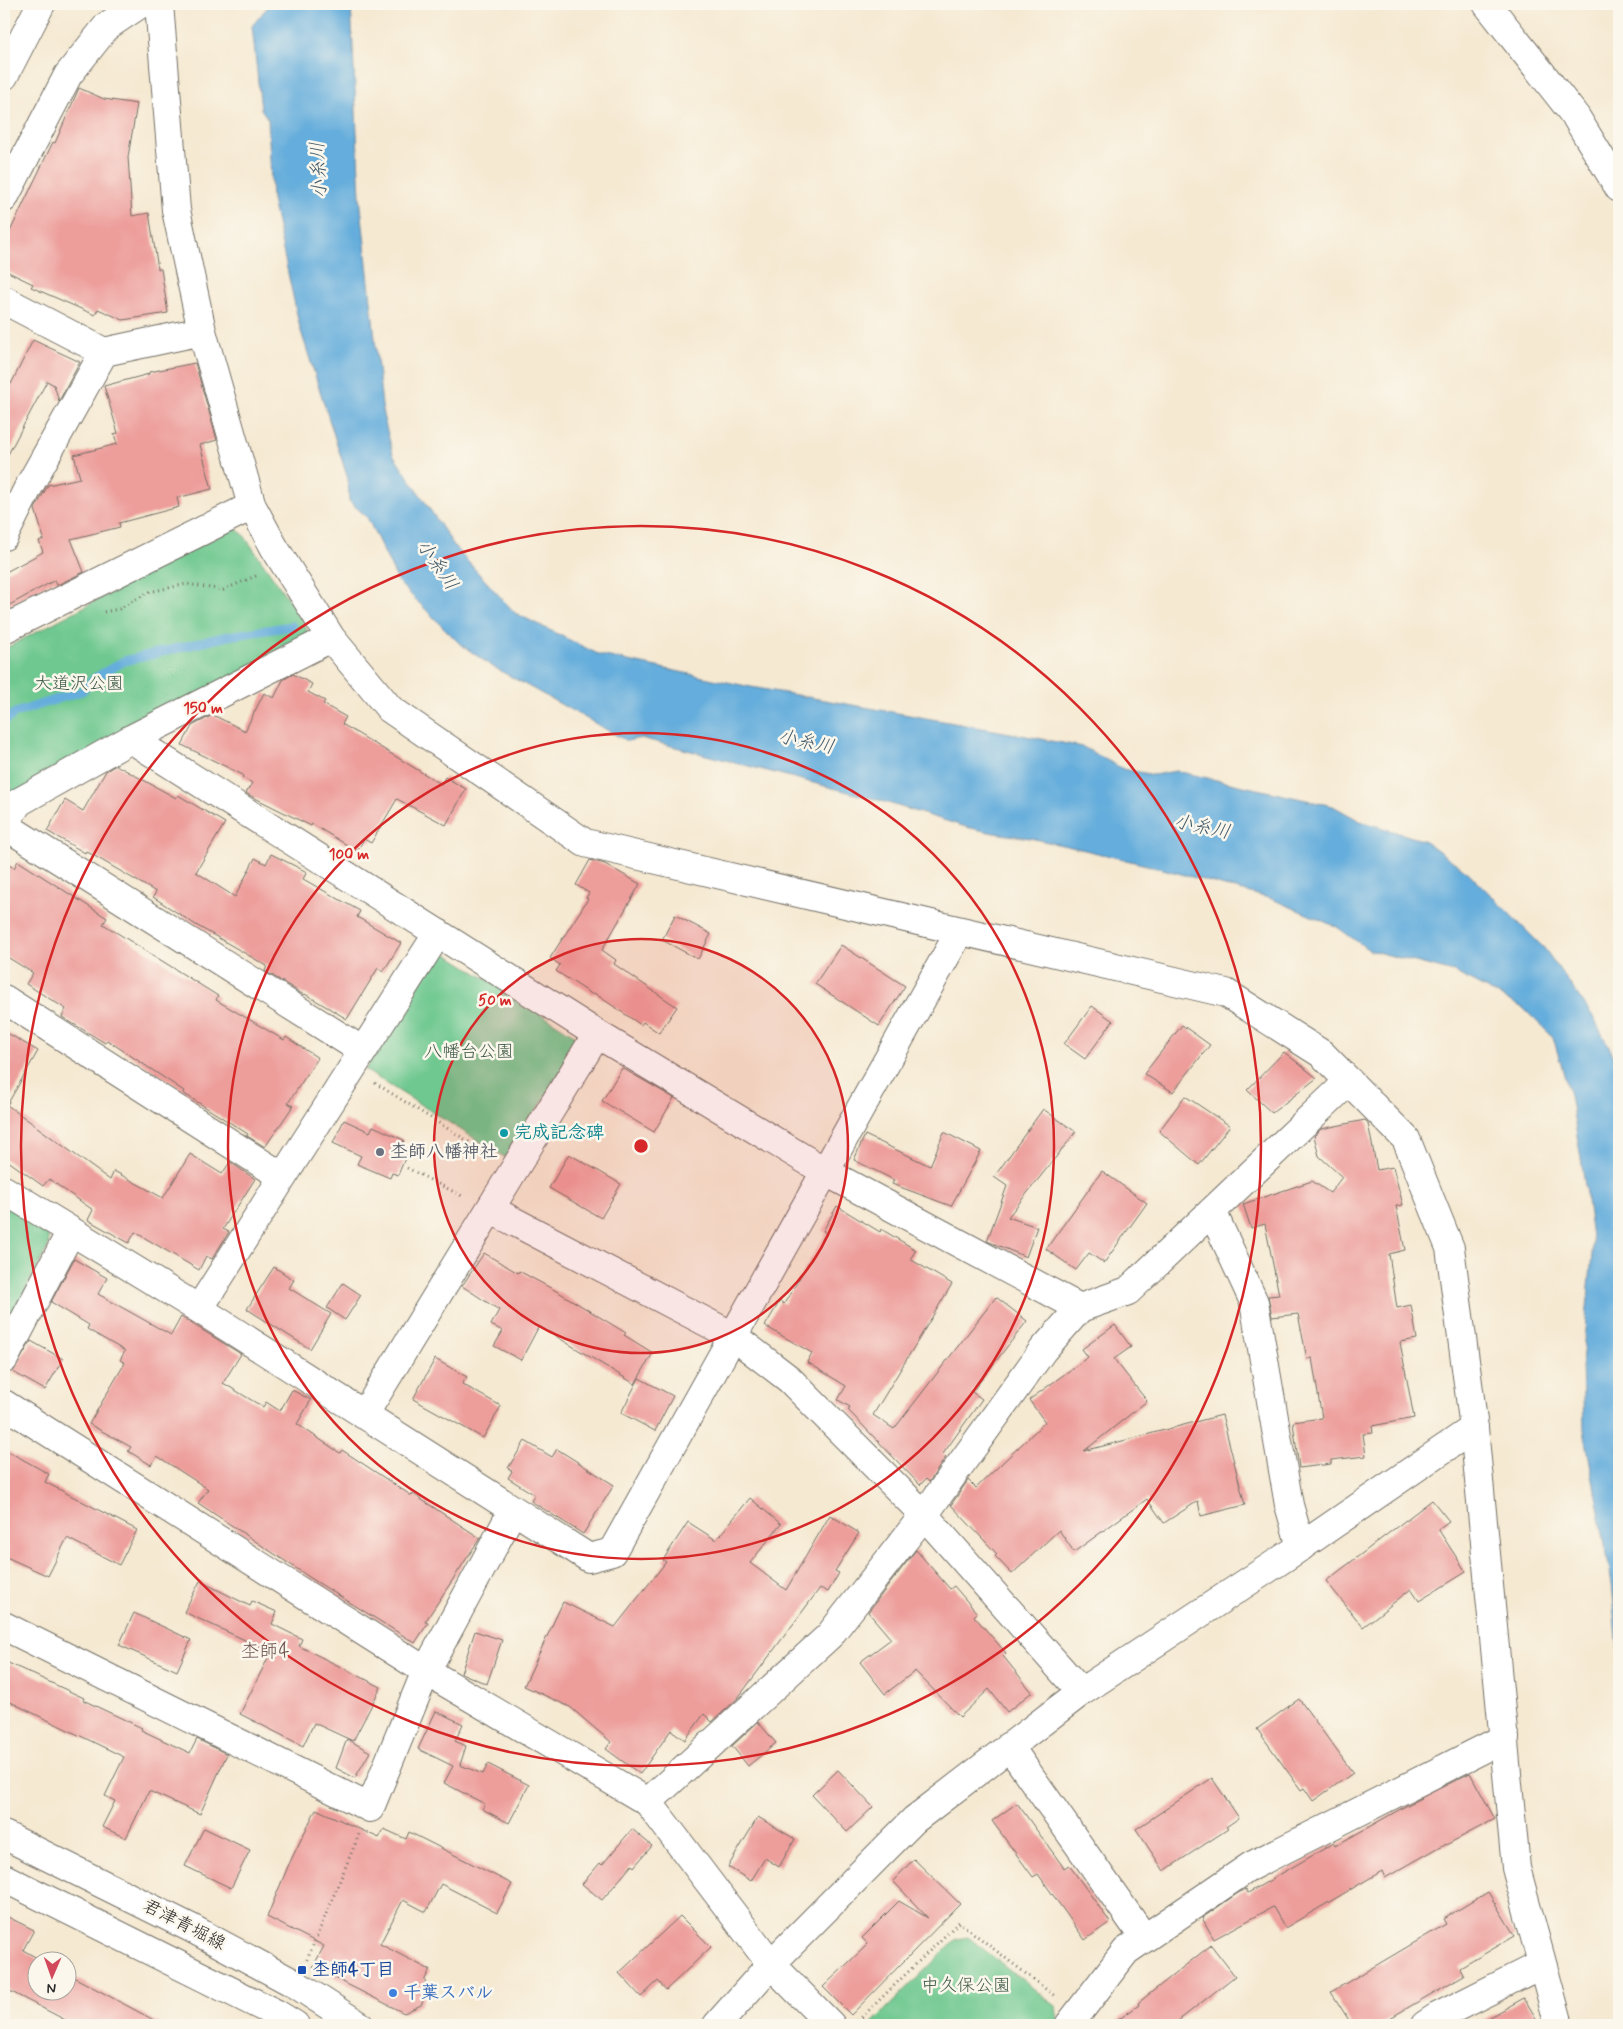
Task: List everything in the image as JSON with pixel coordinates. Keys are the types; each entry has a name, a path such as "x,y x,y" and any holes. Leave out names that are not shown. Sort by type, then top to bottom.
{"street":[{"path":"4,76 41,4"},
{"path":"4,198 68,75 107,26 140,4"},
{"path":"159,4 176,210 202,331 252,506 274,547 331,638 390,710 585,843 1226,993 1322,1054 1406,1139 1450,1248 1474,1428 1516,1868 1560,2025"},
{"path":"1487,4 1576,117 1619,188"},
{"path":"4,300 104,352 202,331"},
{"path":"4,536 28,488 104,352"},
{"path":"4,629 252,506"},
{"path":"331,638 131,738 19,802 4,824 357,1060"},
{"path":"131,738 597,1034 826,1172 1080,1308"},
{"path":"4,1190 199,1309 589,1558 612,1552 960,931"},
{"path":"199,1309 438,933"},
{"path":"4,999 283,1176"},
{"path":"364,1415 480,1204 514,1170 597,1034"},
{"path":"648,1802 829,1636 924,1515 1043,1350 1080,1308 1128,1291 1349,1081"},
{"path":"480,1204 733,1336 789,1379 924,1515 1081,1692"},
{"path":"1212,1211 1254,1302 1289,1505 1301,1547"},
{"path":"4,1359 71,1231"},
{"path":"4,1404 426,1671 648,1802 771,1964 831,2025"},
{"path":"717,2025 771,1964 914,1820 1081,1692 1301,1547 1474,1428"},
{"path":"4,1626 370,1808 426,1671 513,1510"},
{"path":"1073,2019 1126,1951 1251,1866 1505,1738"},
{"path":"1009,1746 1144,1938"},
{"name":"君津青堀線","path":"4,1835 192,1928 297,1985 359,2025"},
{"path":"4,1878 277,2014 295,2025"},
{"path":"1425,2025 1437,2017 1542,1964"}],"path":[{"path":"102,613 119,609 149,592 187,584 223,590 263,573"},
{"path":"357,1060 514,1170"},
{"path":"407,1168 480,1204"},
{"path":"304,1967 370,1808"},
{"path":"854,2025 959,1922 1073,2019"}],"green space":[{"name":"大道沢公園","path":"234,528 243,534 304,622 308,635 4,809 4,649"},
{"name":"八幡台公園","path":"447,954 574,1035 578,1047 506,1158 365,1070 437,955"},
{"path":"4,1201 47,1228 49,1245 4,1332"},
{"name":"中久保公園","path":"968,1937 1057,2007 1059,2020 1056,2025 870,2025 956,1939"}],"water":[{"name":"小糸川","path":"270,4 351,4 360,197 383,415 393,454 457,550 515,613 600,655 751,687 1083,747 1123,769 1154,775 1176,771 1333,806 1360,821 1425,841 1469,873 1544,948 1592,1015 1619,1066 1619,1659 1612,1583 1584,1430 1582,1363 1593,1244 1570,1095 1553,1037 1523,1008 1454,972 1369,950 1337,927 1272,899 1085,850 966,827 875,799 641,738 627,741 490,665 459,643 399,583 367,517 349,501 348,479 300,328 272,200 268,119 261,109 252,26"}],"building":[{"path":"79,88 104,99 137,104 128,157 132,216 149,213 158,269 161,269 168,313 123,320 98,309 95,315 31,287 33,284 4,270 4,244 53,142 55,143"},
{"path":"33,340 80,362 59,401 54,385 47,381 4,462 4,381 11,384"},
{"path":"195,363 217,440 200,445 212,489 177,498 179,507 119,523 120,527 71,539 84,572 57,585 55,580 4,608 4,573 43,552 39,541 44,539 35,509 48,485 80,478 74,455 117,444 114,434 118,433 104,386 149,374 149,372"},
{"path":"293,674 312,684 308,692 325,701 323,704 346,717 342,724 441,784 445,777 466,789 446,825 397,799 371,843 364,839 357,851 312,824 311,826 249,795 246,793 252,783 242,777 243,775 182,745 192,726 213,715 245,731 264,693 274,698 283,680"},
{"path":"116,765 176,798 178,795 225,823 196,872 235,897 255,858 266,864 271,854 307,872 303,879 360,911 357,917 401,943 383,972 378,968 347,1019 265,971 267,966 196,925 153,897 156,892 86,851 85,853 47,831 65,800 83,811 106,771"},
{"path":"590,860 605,864 640,884 602,950 616,960 614,964 677,1007 659,1033 643,1022 641,1025 594,993 593,995 556,971 560,965 550,958 588,899 586,898 589,893 576,885"},
{"path":"18,861 107,918 103,924 218,996 216,1000 284,1040 286,1037 318,1058 288,1103 293,1106 265,1147 107,1040 105,1043 62,1017 66,1009 26,984 33,973 4,955 4,862 14,868"},
{"path":"675,915 711,934 698,959 662,940"},
{"path":"841,945 905,986 879,1026 815,984"},
{"path":"1092,1006 1113,1021 1085,1059 1064,1044"},
{"path":"1182,1025 1210,1045 1173,1092 1144,1074"},
{"path":"4,1031 38,1051 7,1105 110,1180 114,1171 163,1198 190,1154 222,1174 230,1162 255,1179 223,1229 229,1232 212,1259 206,1256 199,1270 135,1232 129,1243 88,1220 93,1210 49,1179 43,1186 4,1158"},
{"path":"1284,1052 1317,1078 1272,1113 1247,1090"},
{"path":"622,1068 674,1098 654,1132 602,1101"},
{"path":"1185,1096 1230,1126 1199,1165 1159,1131"},
{"path":"1043,1109 1076,1132 1008,1217 1037,1227 1026,1257 987,1241 1007,1186 994,1177"},
{"name":"杢師八幡神社","path":"344,1120 370,1132 373,1126 404,1140 402,1146 409,1149 398,1175 392,1173 390,1178 357,1164 361,1156 333,1143"},
{"path":"1365,1120 1368,1123 1377,1170 1393,1167 1403,1205 1396,1206 1405,1250 1389,1254 1397,1308 1411,1305 1417,1339 1400,1342 1414,1418 1372,1426 1373,1433 1363,1434 1366,1456 1331,1460 1331,1464 1299,1468 1293,1422 1322,1418 1312,1358 1307,1359 1298,1314 1272,1317 1268,1296 1279,1295 1265,1224 1251,1228 1243,1204 1312,1181 1330,1193 1342,1177 1319,1156 1314,1136 1321,1129"},
{"path":"944,1132 981,1151 951,1206 892,1184 894,1180 854,1160 865,1135 930,1166"},
{"path":"569,1154 621,1184 601,1218 549,1188"},
{"path":"1102,1171 1147,1203 1104,1263 1089,1253 1076,1270 1046,1249"},
{"path":"837,1206 880,1232 881,1229 916,1250 910,1259 952,1284 873,1415 894,1429 996,1297 1027,1321 972,1392 982,1399 943,1454 946,1457 929,1482 926,1479 920,1485 848,1410 850,1407 838,1400 846,1386 807,1362 812,1353 765,1326 780,1301 784,1304 826,1233 823,1231"},
{"path":"484,1253 518,1273 519,1271 560,1293 626,1333 624,1335 653,1353 635,1384 539,1326 521,1360 494,1346 503,1331 491,1325 499,1310 462,1286"},
{"path":"74,1259 107,1278 98,1294 171,1335 181,1317 241,1354 223,1383 263,1407 266,1402 280,1411 292,1390 311,1400 297,1424 340,1453 342,1450 412,1496 413,1494 480,1538 425,1622 428,1623 415,1643 309,1577 198,1503 208,1489 157,1456 151,1465 128,1451 131,1447 89,1424 125,1363 120,1360 125,1351 87,1329 89,1325 51,1302"},
{"path":"274,1267 294,1280 289,1288 331,1314 310,1349 247,1309"},
{"path":"343,1283 361,1295 345,1320 327,1308"},
{"path":"1115,1325 1131,1347 1114,1359 1147,1401 1084,1451 1222,1415 1245,1505 1201,1516 1198,1501 1164,1523 1147,1499 1074,1552 1059,1530 1012,1574 995,1556 997,1554 951,1505 968,1480 976,1488 1045,1422 1029,1400 1088,1357 1082,1349"},
{"path":"31,1341 63,1359 45,1390 13,1372"},
{"path":"435,1359 467,1377 462,1384 501,1406 483,1438 413,1399"},
{"path":"639,1378 673,1396 655,1431 621,1413"},
{"path":"525,1441 552,1457 557,1449 614,1485 583,1534 531,1501 535,1495 508,1478 512,1471 508,1468"},
{"path":"4,1449 49,1474 45,1482 137,1530 119,1565 67,1538 48,1576 4,1556"},
{"path":"750,1498 781,1524 750,1563 786,1590 830,1515 859,1533 835,1571 839,1573 828,1592 820,1588 738,1698 712,1722 704,1714 685,1740 671,1730 640,1774 606,1749 611,1742 570,1707 524,1686 563,1602 615,1627 666,1562 663,1560 688,1522 716,1540"},
{"path":"1432,1500 1449,1521 1438,1529 1466,1572 1419,1601 1411,1589 1363,1627 1326,1581"},
{"path":"916,1550 950,1589 954,1586 977,1613 974,1616 1006,1653 1003,1656 1032,1692 1007,1712 989,1689 960,1717 915,1671 885,1694 860,1662 891,1639 868,1612"},
{"path":"200,1581 250,1606 252,1601 277,1612 272,1624 302,1639 299,1646 381,1687 353,1741 314,1723 303,1746 240,1714 271,1652 184,1612"},
{"path":"134,1613 191,1640 177,1671 119,1645"},
{"path":"475,1631 502,1640 487,1684 461,1673"},
{"path":"4,1661 84,1698 83,1700 190,1753 197,1739 227,1754 200,1814 149,1791 126,1838 102,1827 115,1801 105,1796 124,1757 4,1699"},
{"path":"1299,1699 1353,1773 1313,1801 1304,1788 1301,1790 1257,1729"},
{"path":"436,1711 463,1724 455,1741 466,1746 460,1765 483,1774 488,1764 529,1785 509,1823 482,1809 485,1804 444,1783 453,1766 418,1749"},
{"path":"758,1722 776,1743 748,1766 732,1746"},
{"path":"347,1739 370,1752 355,1778 336,1768"},
{"path":"838,1770 873,1807 847,1832 812,1795"},
{"path":"1470,1773 1495,1819 1445,1844 1385,1878 1382,1871 1285,1928 1273,1907 1214,1939 1202,1918 1238,1893 1246,1889 1248,1893 1334,1843 1335,1846 1413,1802"},
{"path":"1212,1778 1239,1818 1226,1827 1228,1829 1164,1871 1136,1829"},
{"path":"1017,1803 1064,1868 1069,1865 1110,1922 1085,1940 1038,1874 1033,1877 992,1821"},
{"path":"316,1809 379,1838 384,1829 406,1839 409,1832 512,1884 497,1913 441,1884 426,1912 403,1900 380,1944 430,1970 425,1979 426,1994 421,2005 404,2013 313,1967 324,1946 267,1917 289,1864"},
{"path":"758,1817 795,1839 779,1867 765,1858 751,1881 728,1867"},
{"path":"204,1828 250,1850 231,1888 185,1866"},
{"path":"632,1829 652,1846 634,1867 632,1865 602,1900 582,1884 600,1863 602,1865"},
{"path":"914,1859 960,1904 851,2015 823,1987 868,1944 862,1938 899,1901 928,1918 893,1881"},
{"path":"1488,1892 1515,1936 1460,1968 1464,1975 1378,2025 1352,2025 1331,1992 1446,1924 1443,1919"},
{"path":"4,1915 34,1930 23,1950 28,1953 28,2001 4,1988"},
{"path":"680,1916 711,1947 666,1990 658,1981 641,1997 619,1973"},
{"path":"1211,1945 1235,1976 1173,2025 1111,2025 1139,2005 1138,2003"},
{"path":"78,1979 163,2025 75,2025 31,2002 78,2002"},
{"path":"1524,1998 1540,2025 1476,2025"}],"waterway":[{"path":"4,722 15,713 82,691 95,678 124,661 228,636 292,626"}],"place":[{"name":"完成記念碑","path":"504,1133"},
{"name":"杢師八幡神社","path":"380,1152"},
{"name":"杢師4丁目","path":"302,1970"},
{"name":"千葉スバル","path":"393,1993"}],"district":[{"name":"杢師4","path":"265,1651"}]}
